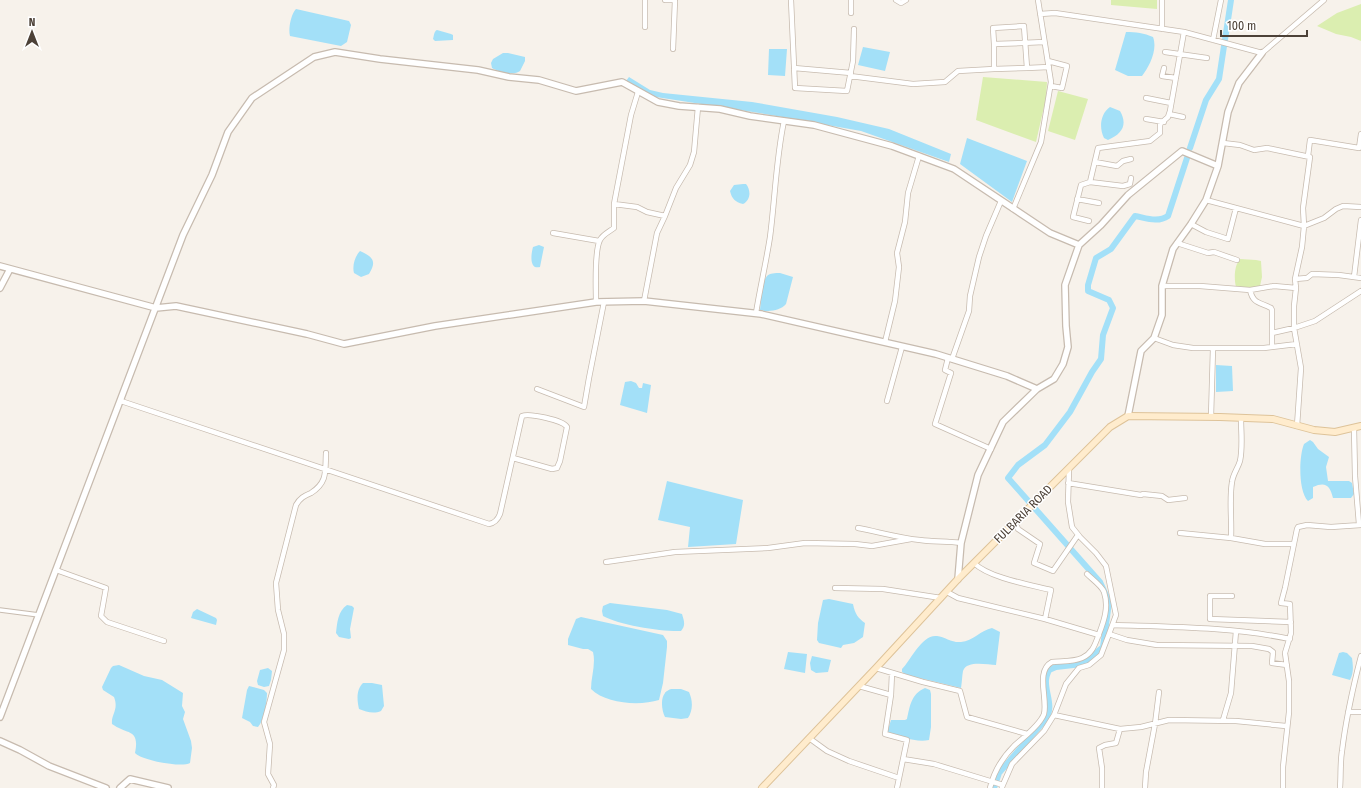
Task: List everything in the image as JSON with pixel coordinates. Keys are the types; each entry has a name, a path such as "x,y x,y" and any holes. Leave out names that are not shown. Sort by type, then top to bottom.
{"main road":[{"path":"1128,416 1273,419 1314,430 1335,432 1361,426"},
{"name":"FULBARIA ROAD","path":"762,788 958,579 1110,427 1128,416"}],"street":[{"path":"645,0 645,27"},
{"path":"665,0 675,0 673,49"},
{"path":"791,0 796,88 847,91 853,61 854,29"},
{"path":"851,0 851,13"},
{"path":"896,0 901,3 906,0"},
{"path":"1013,209 1041,142 1051,86 1038,0"},
{"path":"1162,0 1162,29"},
{"path":"1213,40 1222,0"},
{"path":"1128,416 1140,351 1154,338 1162,314 1162,286 1173,249 1206,200 1218,166 1228,112 1240,83 1262,53 1324,0"},
{"path":"1040,14 1055,13 1184,32 1262,53"},
{"path":"994,69 993,28 1024,26 1027,68"},
{"path":"1090,182 1098,148 1150,141 1160,133 1160,124 1164,122 1169,114 1184,32"},
{"path":"994,44 1044,42"},
{"path":"0,717 184,235 212,174 228,132 252,98 314,57 335,52 380,59 478,70 509,77 539,80 576,91 622,82 658,102 720,109 750,116 821,127 892,146 954,169 1050,233 1079,245"},
{"path":"1165,52 1207,58"},
{"path":"1048,61 1067,66 1062,88 1051,86"},
{"path":"794,68 913,84 945,82 958,71 1049,67"},
{"path":"1164,68 1162,76 1176,78"},
{"path":"596,302 596,265 600,240 605,234 614,228 614,204 630,115 638,92"},
{"path":"1146,98 1171,103"},
{"path":"644,301 657,233 676,188 690,165 694,152 698,107"},
{"path":"1169,114 1183,117"},
{"path":"1146,119 1164,122"},
{"path":"756,313 760,283 770,238 780,141 784,121"},
{"path":"1297,426 1301,368 1294,328 1295,279 1302,248 1304,226 1303,208 1310,157 1308,156 1310,140 1359,148 1361,134"},
{"path":"1223,143 1238,144 1254,150 1267,148 1308,156"},
{"path":"958,579 961,543 978,475 1003,422 1037,389 1054,378 1063,364 1068,346 1065,285 1079,245 1101,225 1128,195 1182,151 1218,166"},
{"path":"885,342 895,301 899,267 897,253 905,222 908,192 919,156"},
{"path":"1095,162 1116,166 1123,161 1131,159"},
{"path":"1089,221 1073,217 1081,185 1090,182 1123,186 1130,184 1131,178"},
{"path":"1077,199 1098,203"},
{"path":"1206,200 1304,226 1324,218 1336,209 1343,206 1361,207"},
{"path":"991,449 935,424 951,372 945,370 969,312 970,296 979,256 1001,201"},
{"path":"614,204 637,207 647,212 664,216"},
{"path":"1191,224 1206,232 1228,239 1236,208"},
{"path":"1354,277 1361,220"},
{"path":"553,233 600,240"},
{"path":"1177,243 1208,254 1214,252 1237,260"},
{"path":"0,266 156,308 176,306 307,334 344,344 435,326 596,302 644,301 756,313 885,342 950,359 1007,376 1037,389"},
{"path":"0,288 10,269"},
{"path":"1295,279 1307,278 1312,274 1361,278"},
{"path":"1162,286 1200,286 1250,290 1274,286 1296,288"},
{"path":"1250,290 1252,298 1256,302 1272,310 1272,347"},
{"path":"1272,334 1309,323 1327,314 1361,291"},
{"path":"537,390 584,407 588,378 604,302"},
{"path":"1154,338 1173,345 1193,348 1264,348 1297,344"},
{"path":"887,401 902,347"},
{"path":"1211,417 1213,348"},
{"path":"121,400 489,524 498,519 500,514 522,416 528,415 564,423 566,425 567,432 557,468 552,469 513,458"},
{"path":"1231,538 1232,518 1230,497 1232,479 1240,462 1242,444 1241,418"},
{"path":"1283,788 1289,681 1285,653 1290,639 1291,622 1290,603 1281,603 1286,588 1297,529 1300,526 1307,525 1331,527 1360,524 1354,476 1354,428"},
{"path":"273,788 274,785 268,774 270,744 264,722 284,650 284,634 278,610 276,583 296,505 300,498 320,487 324,481 326,453"},
{"path":"903,759 934,764 992,782 1003,787 1012,764 1044,731 1054,714 1066,684 1079,668 1089,665 1101,655 1116,615 1106,566 1072,527 1068,502 1069,469"},
{"path":"1068,483 1141,495 1162,496 1168,500 1185,498"},
{"path":"1015,522 1018,529 1040,544 1034,563 1053,571 1078,535"},
{"path":"858,528 911,539 961,543"},
{"path":"1180,533 1231,538 1265,544 1294,544"},
{"path":"606,562 675,552 768,548 806,543 872,546 911,539"},
{"path":"974,563 979,568 1002,577 1052,590 1045,619"},
{"path":"56,570 106,588 101,616 107,622 164,642"},
{"path":"990,788 998,764 1043,715 1046,702 1043,674 1044,669 1052,662 1082,658 1091,652 1104,624 1106,612 1104,590 1087,574"},
{"path":"835,588 883,589 941,598"},
{"path":"947,592 958,598 1045,619 1098,635"},
{"path":"1232,596 1210,596 1210,619 1291,622"},
{"path":"0,610 39,615"},
{"path":"1113,624 1236,631 1266,634 1290,639"},
{"path":"1223,720 1231,694 1236,631"},
{"path":"1110,634 1127,640 1157,644 1252,646 1269,649 1273,652 1272,663 1287,665"},
{"path":"1340,788 1342,752 1350,696 1361,656"},
{"path":"876,668 960,691 967,717 1027,734"},
{"path":"892,673 891,695 885,734 907,740 897,788"},
{"path":"859,686 891,695"},
{"path":"1145,788 1159,692"},
{"path":"1348,712 1361,712"},
{"path":"1054,714 1120,729 1155,724 1169,720 1223,720 1286,726"},
{"path":"1102,788 1102,768 1099,748 1116,743 1120,729"},
{"path":"809,738 827,751 849,761 899,778"},
{"path":"0,741 49,766 106,788"},
{"path":"120,788 130,780 168,788"}],"green space":[{"path":"1111,0 1157,0 1157,9 1111,5"},
{"path":"1361,4 1361,41 1336,34 1317,26 1337,13"},
{"path":"983,77 1047,82 1046,98 1036,142 976,120"},
{"path":"1058,91 1088,99 1075,140 1048,131"},
{"path":"1240,259 1261,261 1262,277 1260,286 1254,288 1236,287 1235,273"}],"water":[{"path":"296,9 349,21 351,25 347,42 341,46 290,36 290,22"},
{"path":"437,30 453,35 453,40 435,41 433,39"},
{"path":"1126,32 1140,33 1153,37 1154,53 1142,76 1128,76 1115,70"},
{"path":"863,47 890,52 885,71 858,65"},
{"path":"769,49 787,49 785,76 768,75"},
{"path":"503,53 525,57 525,61 520,71 510,73 498,71 492,68 491,63 493,59"},
{"path":"629,77 650,90 663,93 752,102 837,117 889,129 951,154 949,162 861,131 656,97 626,81"},
{"path":"1110,107 1120,111 1123,125 1117,135 1108,140 1104,138 1102,134 1101,121 1104,113"},
{"path":"967,138 1027,161 1012,202 960,164"},
{"path":"746,184 748,186 749,197 743,204 734,200 730,191 734,185"},
{"path":"539,245 544,247 540,267 536,267 532,264 532,254 533,247"},
{"path":"360,251 371,257 373,263 369,274 361,277 354,273 353,270 354,261"},
{"path":"780,273 793,277 786,304 781,308 774,310 760,310 762,288 765,279 770,274"},
{"path":"1216,365 1232,366 1233,391 1216,392"},
{"path":"631,381 636,383 639,388 642,388 643,383 651,385 647,413 620,405 625,382"},
{"path":"1310,440 1318,449 1329,457 1326,467 1328,481 1349,481 1352,483 1354,494 1351,498 1333,498 1329,488 1321,484 1313,487 1313,498 1308,501 1302,490 1300,465 1304,444"},
{"path":"667,481 743,500 736,544 688,547 690,527 658,520"},
{"path":"829,599 853,604 857,615 865,623 863,637 854,643 843,645 841,648 819,643 817,640 818,623 823,600"},
{"path":"610,603 667,610 682,614 684,627 681,631 673,631 641,627 619,622 603,616 603,606"},
{"path":"347,605 354,608 350,629 351,638 349,639 339,637 336,633 340,614"},
{"path":"197,609 216,618 216,625 191,618 193,612"},
{"path":"581,617 663,635 667,641 667,647 663,683 659,700 642,703 614,701 597,694 591,689 594,661 593,652 588,649 568,645 568,639 576,619"},
{"path":"992,628 1000,632 996,665 969,665 963,671 961,688 907,675 902,672 902,669 917,648 926,639 932,636 937,636 955,642 961,642 969,640"},
{"path":"788,652 807,654 805,673 784,669"},
{"path":"1339,653 1347,653 1352,658 1353,672 1350,680 1332,675"},
{"path":"812,656 831,660 828,672 816,673 811,670 810,663"},
{"path":"119,665 144,676 162,680 183,693 182,706 185,712 183,719 192,748 190,763 178,765 170,764 153,761 139,756 135,753 136,739 134,736 112,724 116,705 114,697 103,690 102,687 111,668"},
{"path":"268,668 272,671 269,686 264,687 258,685 257,681 260,670"},
{"path":"363,683 382,685 384,706 381,711 370,712 359,709 358,692"},
{"path":"249,686 264,690 267,693 266,706 258,727 253,726 250,722 242,718"},
{"path":"925,688 930,690 931,694 931,727 929,740 913,740 887,733 891,720 907,719 910,705 914,697"},
{"path":"671,689 681,689 689,692 692,705 688,718 681,719 665,717 662,708 662,698 665,693"}],"waterway":[{"path":"1190,148 1206,100 1219,79 1231,0"},
{"path":"994,788 999,773 1046,719 1049,709 1046,685 1049,670 1056,667 1082,664 1103,647 1109,602 1100,582 1008,478 1018,465 1045,445 1070,412 1092,372 1101,359 1103,335 1113,308 1109,300 1088,291 1088,285 1096,258 1111,249 1135,216 1156,220 1168,216 1187,158"}]}
